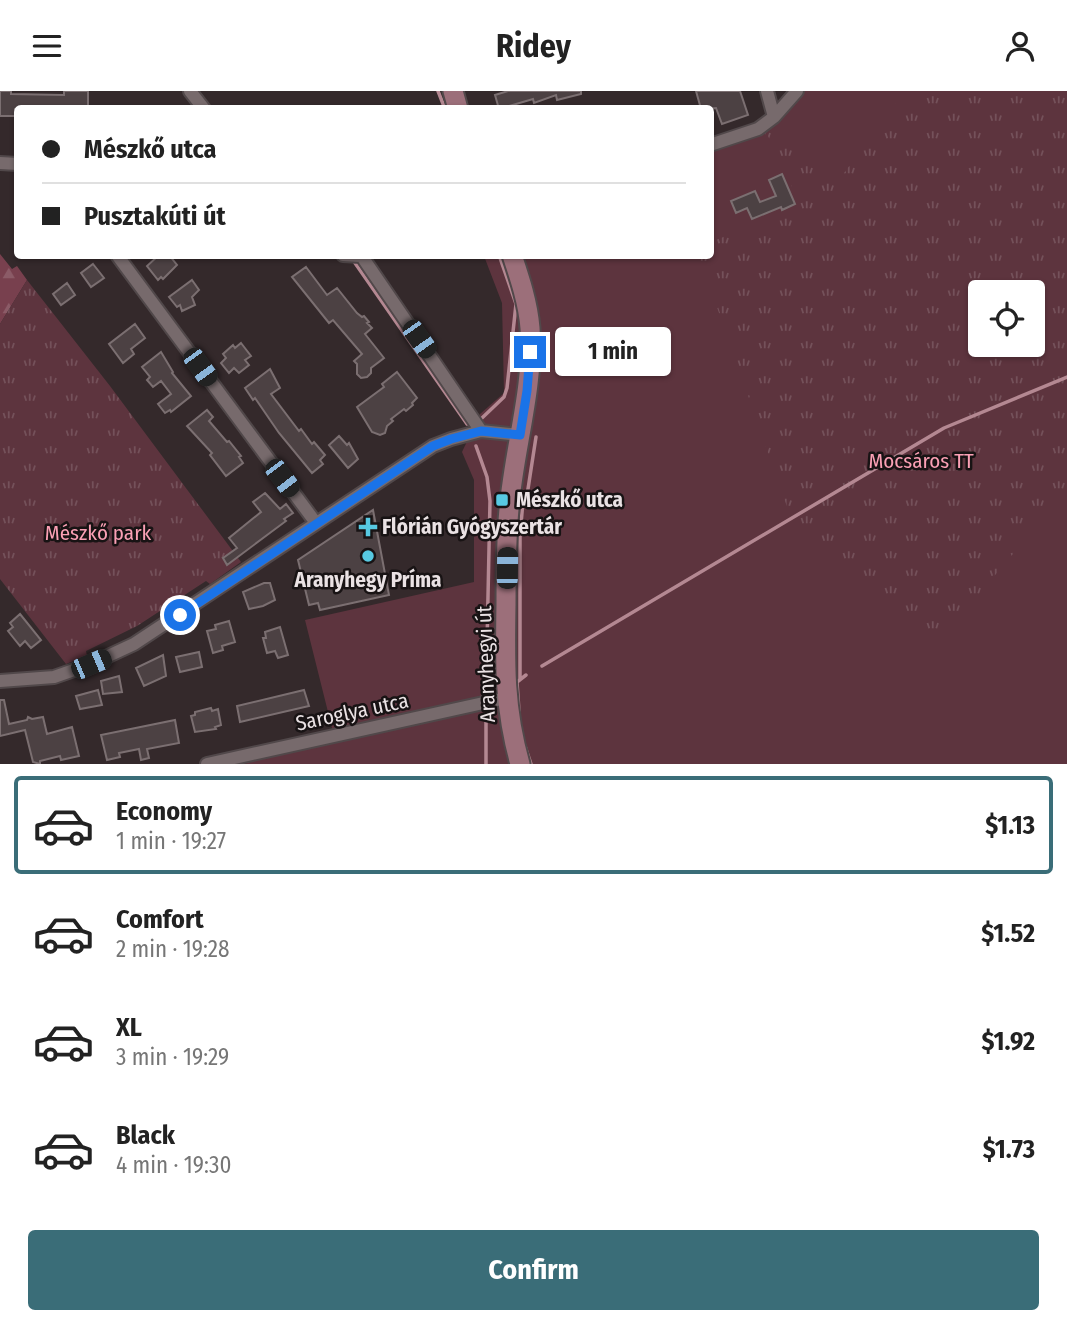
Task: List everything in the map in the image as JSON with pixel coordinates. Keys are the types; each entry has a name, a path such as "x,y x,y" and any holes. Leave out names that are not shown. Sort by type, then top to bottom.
{"street":[{"path":"190,91 201,105"},
{"path":"767,91 774,117"},
{"path":"714,144 758,129 774,117 797,91"},
{"path":"120,259 316,523"},
{"path":"363,259 481,431"},
{"name":"Aranyhegyi út","path":"513,259 530,327 527,391 509,509 506,698 509,725 520,764"},
{"path":"0,681 54,677 134,644 433,446 481,431 520,435"},
{"name":"Saroglya utca","path":"207,764 506,698"}],"green space":[{"path":"805,91 1067,91 1067,764 244,764 335,740 305,620 474,582 474,480 462,452 480,414 504,393 502,303 485,259 714,259 714,151 762,134"},
{"name":"Mocsáros TT","path":"905,91 1067,91 1067,490 935,646 791,518 700,259 714,259 714,241 801,206 768,136 758,129 774,117 795,147 810,159 844,173"},
{"path":"0,254 12,269 17,266 27,280 0,324"},
{"name":"Mészkő park","path":"27,280 241,562 210,584 206,581 137,626 86,651 87,656 66,664 0,579 0,324"}],"building":[{"path":"0,91 11,91 11,94 64,95 64,91 88,91 88,105 14,105 14,116 0,116"},
{"path":"508,91 581,91 581,94 557,100 556,95 534,103 533,99 513,105 498,105 495,95"},
{"path":"696,91 740,91 748,115 722,124 714,105 700,105"},
{"path":"782,174 795,204 752,219 747,208 736,213 731,201 755,191 760,202 776,196 769,180"},
{"path":"155,259 172,259 177,265 163,279 161,277 158,280 147,266"},
{"path":"93,264 104,278 91,287 81,273"},
{"path":"306,267 327,295 337,288 357,313 369,322 367,323 372,328 365,334 384,358 371,368 367,377 361,378 357,374 357,364 354,361 362,354 333,320 329,323 292,277"},
{"path":"192,280 199,290 192,297 195,305 182,311 180,305 177,307 169,297"},
{"path":"67,283 75,295 61,305 53,294"},
{"path":"135,324 145,338 131,349 134,354 123,363 109,344"},
{"path":"241,343 251,356 245,360 249,365 239,373 234,368 229,373 221,363 226,358 223,354 233,345 235,348"},
{"path":"161,352 172,373 191,396 171,412 170,410 165,413 158,404 171,394 161,381 153,387 147,380 150,377 142,367"},
{"path":"270,369 280,388 271,394 299,431 301,429 325,455 320,460 323,464 312,473 245,388"},
{"path":"397,372 417,398 406,411 404,409 391,419 393,421 387,426 385,433 380,435 372,432 357,407 384,387 382,384"},
{"path":"207,410 213,417 209,421 241,456 239,457 243,463 226,476 210,455 212,453 187,426"},
{"path":"339,436 347,445 349,443 358,459 348,468 329,445"},
{"path":"265,493 280,509 286,504 293,513 227,565 223,558 237,548 229,538 261,512 253,502"},
{"path":"373,510 389,595 320,610 318,603 309,605 298,560"},
{"path":"270,583 275,600 249,609 243,592"},
{"path":"20,614 41,640 31,648 25,641 20,646 8,631 13,627 10,623"},
{"path":"229,621 235,642 222,646 223,650 213,653 207,631 216,629 215,625"},
{"path":"280,627 288,655 278,658 275,651 267,653 263,638 266,638 265,632"},
{"path":"199,652 202,667 180,672 176,657"},
{"path":"163,655 166,676 144,686 136,668"},
{"path":"119,676 122,692 103,694 101,681"},
{"path":"98,690 102,705 80,709 76,696"},
{"path":"304,690 309,706 240,722 237,706"},
{"path":"0,700 4,700 9,724 27,720 28,717 43,717 47,734 72,727 79,756 61,760 60,756 40,761 40,764 33,762 25,730 0,736"},
{"path":"211,708 212,711 218,709 221,725 215,727 216,729 195,732 191,716 195,715 195,712"},
{"path":"175,720 179,743 147,749 149,758 141,760 139,749 119,753 120,757 107,760 101,735"}],"waterway":[{"path":"438,91 443,105"},
{"path":"482,418 504,397 507,388 516,304 500,259"},
{"path":"355,263 467,424"},
{"path":"542,666 944,428 1067,377"},
{"path":"520,679 520,536 523,501 528,489 536,437"},
{"path":"476,446 487,477 490,501 486,692"},
{"path":"519,711 517,682 526,675"},
{"path":"486,708 486,764"},
{"path":"525,746 531,764"}],"place":[{"name":"Mészkő utca","path":"502,500"},
{"name":"Flórián Gyógyszertár","path":"368,527"},
{"name":"Aranyhegy Príma","path":"368,556"}],"route":[{"path":"180,615 433,446 481,431 520,435 530,352"}]}
